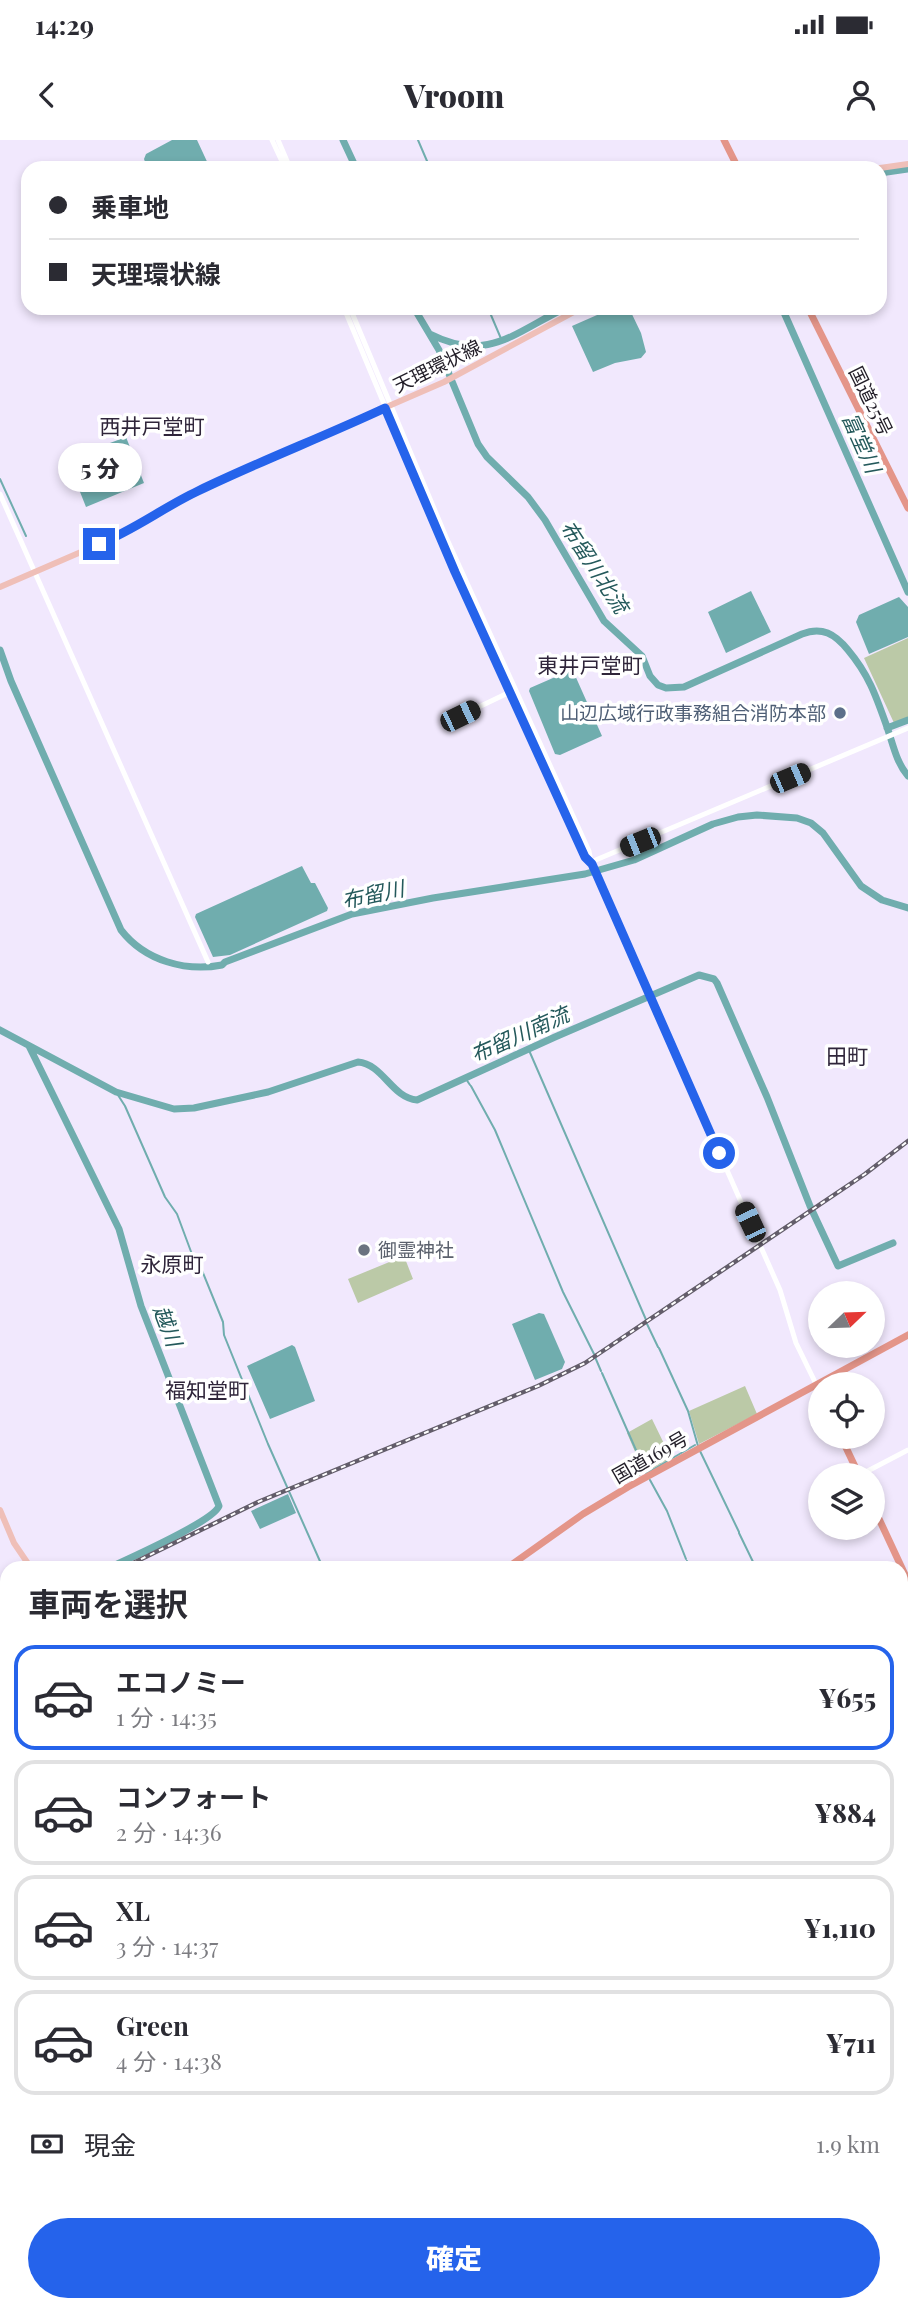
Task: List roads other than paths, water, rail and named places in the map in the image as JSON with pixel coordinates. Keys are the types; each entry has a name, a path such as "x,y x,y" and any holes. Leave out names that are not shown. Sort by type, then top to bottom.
{"highway":[{"path":"724,140 734,161"},
{"name":"国道25号","path":"812,315 908,508"},
{"path":"839,1372 908,1335"},
{"name":"国道169号","path":"517,1561 583,1514 808,1388"},
{"path":"885,1532 899,1561"}],"main road":[{"path":"887,168 908,164"},
{"name":"天理環状線","path":"0,587 111,540 180,500 236,473 444,382 568,315"},
{"path":"0,1510 14,1543 26,1561"}],"street":[{"path":"272,140 282,161"},
{"path":"278,140 287,161"},
{"path":"347,315 453,555 589,851 591,863 780,1290 796,1343 810,1372"},
{"path":"353,315 440,538 585,857 591,863"},
{"path":"0,494 208,962"},
{"path":"460,716 510,692"},
{"path":"591,863 908,729"},
{"path":"883,1463 908,1450"}],"waterway":[{"name":"布留川北流","path":"343,140 353,161"},
{"path":"418,140 427,161"},
{"path":"887,172 908,169"},
{"name":"布留川北流","path":"418,315 439,350 478,444 487,457 528,497 545,520 604,621 642,656 650,676 658,685 666,688 684,687 802,634 816,631 828,633 843,644 867,677 898,759 908,776"},
{"path":"491,315 502,341"},
{"path":"430,334 468,346 484,345 515,335 552,315"},
{"name":"富堂川","path":"785,315 908,592"},
{"path":"0,479 26,536"},
{"name":"布留川","path":"0,650 11,681 121,930 142,950 167,962 194,967 222,965 352,914 585,874 634,860 713,824 757,815 797,818 811,823 823,833 861,886 882,900 908,908"},
{"name":"富堂川","path":"887,728 908,720"},
{"name":"布留川南流","path":"0,1030 116,1092 174,1109 194,1108 268,1092 358,1062 374,1068 401,1094 417,1100 699,975 714,979 717,983 767,1097 810,1206 838,1266 893,1243"},
{"name":"越川","path":"29,1046 119,1229 141,1306 219,1506 187,1530 124,1561"},
{"path":"528,1048 647,1322"},
{"path":"466,1079 470,1085"},
{"path":"471,1086 495,1130 563,1292 595,1356"},
{"path":"116,1092 125,1106 165,1197 177,1214 193,1257 201,1268 223,1322 224,1335 268,1444 320,1561"},
{"path":"647,1324 658,1347"},
{"path":"659,1348 688,1411 698,1446"},
{"path":"595,1357 601,1371"},
{"path":"602,1373 647,1475"},
{"path":"647,1473 695,1445"},
{"path":"700,1451 739,1532"},
{"path":"650,1480 667,1511 686,1559"},
{"path":"739,1533 753,1561"}],"railway":[{"path":"137,1561 258,1502 538,1386 585,1363 865,1174 908,1141"}],"place":[{"name":"山辺広域行政事務組合消防本部","path":"840,713"},
{"name":"御霊神社","path":"364,1250"}],"district":[{"name":"西井戸堂町","path":"152,427"},
{"name":"東井戸堂町","path":"590,666"},
{"name":"田町","path":"847,1057"},
{"name":"永原町","path":"172,1265"},
{"name":"福知堂町","path":"207,1391"}]}
